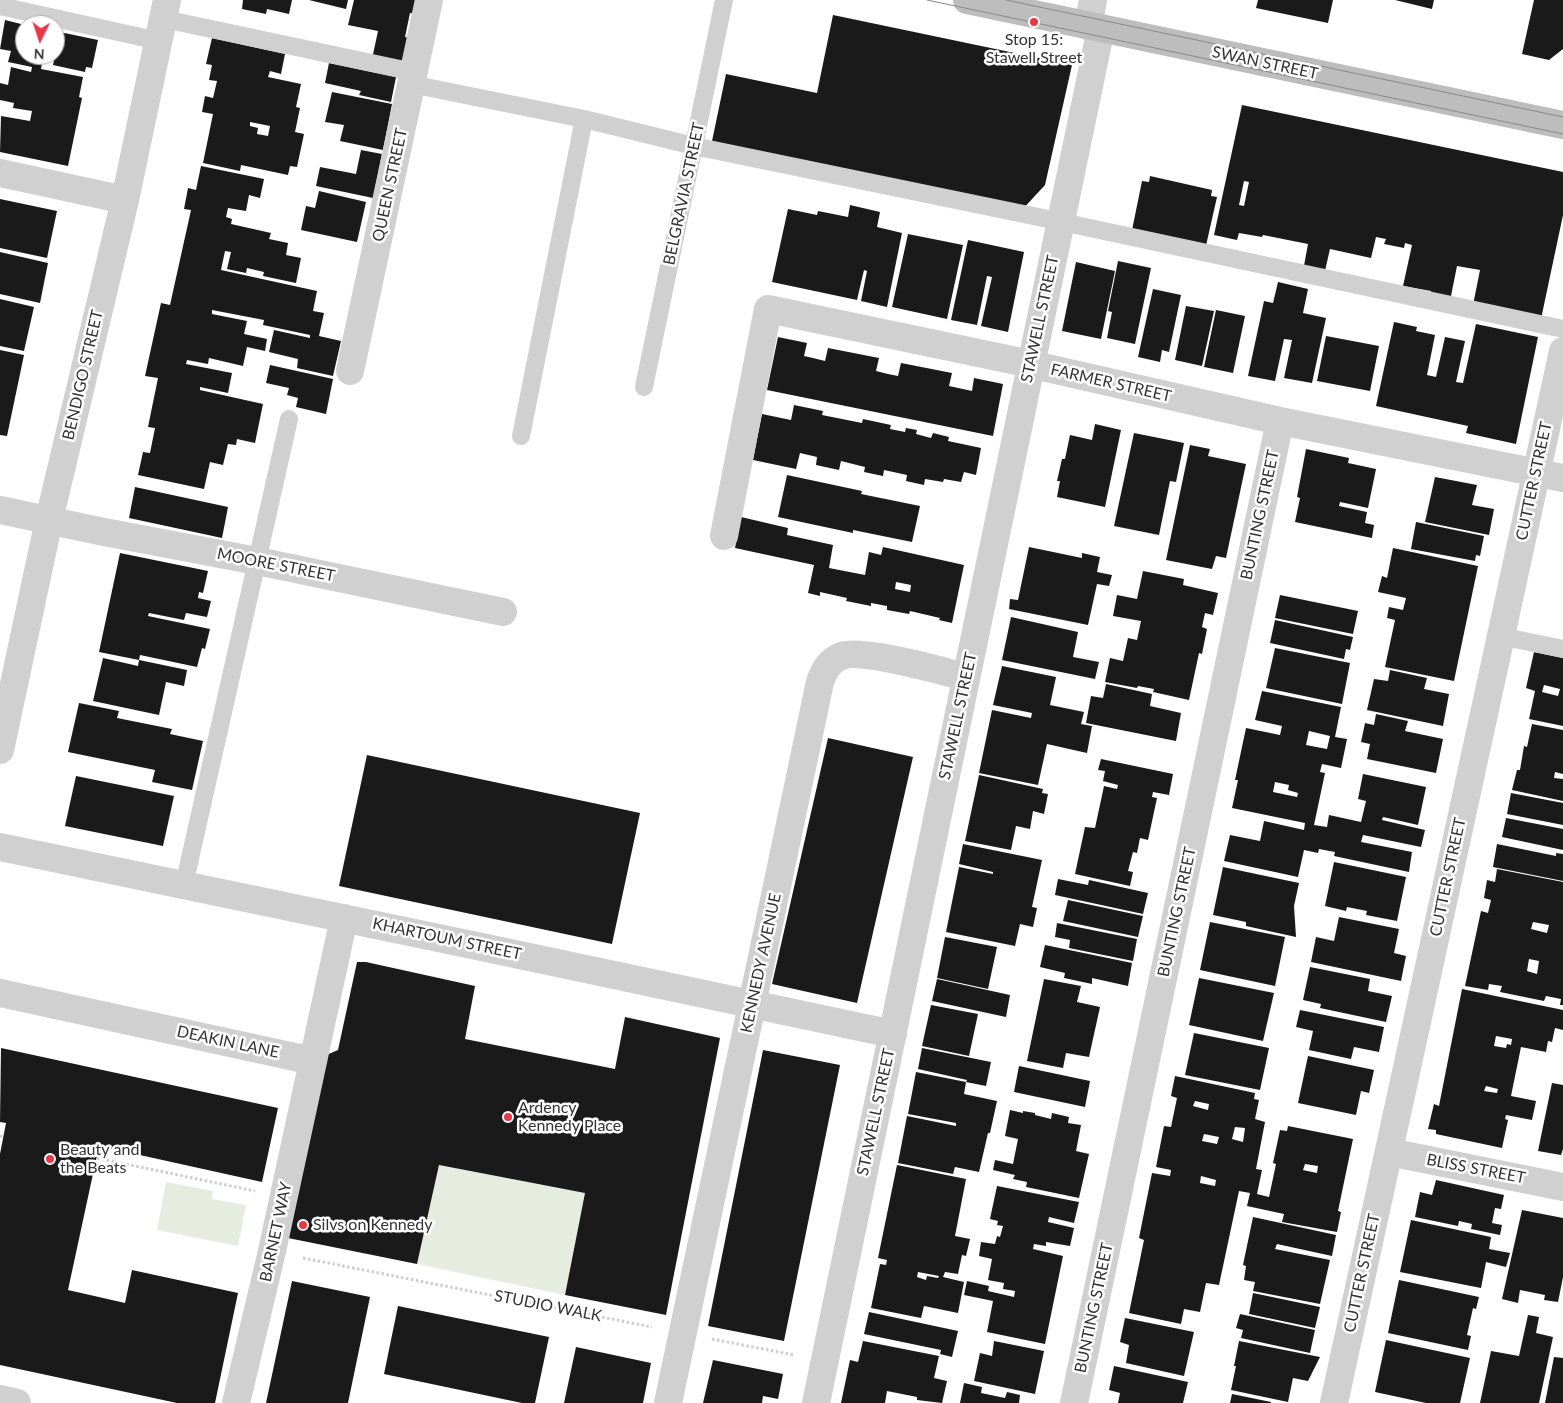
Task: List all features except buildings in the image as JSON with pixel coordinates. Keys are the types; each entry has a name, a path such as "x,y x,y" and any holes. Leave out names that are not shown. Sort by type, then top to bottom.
{"main road":[{"name":"SWAN STREET","path":"966,0 1094,18 1563,125"}],"street":[{"name":"QUEEN STREET","path":"350,371 429,0"},
{"name":"STAWELL STREET","path":"816,1403 1060,222 1094,18"},
{"name":"BENDIGO STREET","path":"0,750 49,520 125,200 163,20"},
{"path":"0,173 125,200"},
{"name":"FARMER STREET","path":"724,536 768,309 1280,421 1563,478"},
{"name":"CUTTER STREET","path":"1334,1403 1563,351"},
{"name":"BUNTING STREET","path":"1074,1403 1280,421"},
{"name":"MOORE STREET","path":"0,510 503,612"},
{"name":"KENNEDY AVENUE","path":"668,1403 820,682 825,668 841,656 860,654 966,677"},
{"name":"KHARTOUM STREET","path":"0,847 893,1034"},
{"path":"313,1060 344,918"},
{"name":"DEAKIN LANE","path":"0,993 313,1060"},
{"name":"BARNET WAY","path":"236,1403 272,1251 313,1060"},
{"name":"BLISS STREET","path":"1389,1152 1563,1187"},
{"path":"0,1399 17,1403"}],"lane":[{"name":"BELGRAVIA STREET","path":"644,387 724,0"},
{"path":"0,6 163,20 694,146 1563,329"},
{"path":"520,436 584,119"},
{"path":"184,885 289,419"},
{"path":"1500,636 1563,649"}],"path":[{"path":"97,1158 284,1197"},
{"name":"STUDIO WALK","path":"272,1251 824,1361"}],"shaded area":[{"path":"439,1165 585,1193 565,1295 417,1264"},
{"path":"166,1182 213,1191 212,1199 246,1205 238,1246 157,1230"}],"tram line":[{"path":"927,0 1563,134"},
{"path":"1006,0 1563,117"}],"place":[{"name":"Stop 15: Stawell Street","path":"1034,22"},
{"name":"Ardency Kennedy Place","path":"508,1117"},
{"name":"Beauty and the Beats","path":"50,1159"},
{"name":"Silvs on Kennedy","path":"303,1225"}]}
